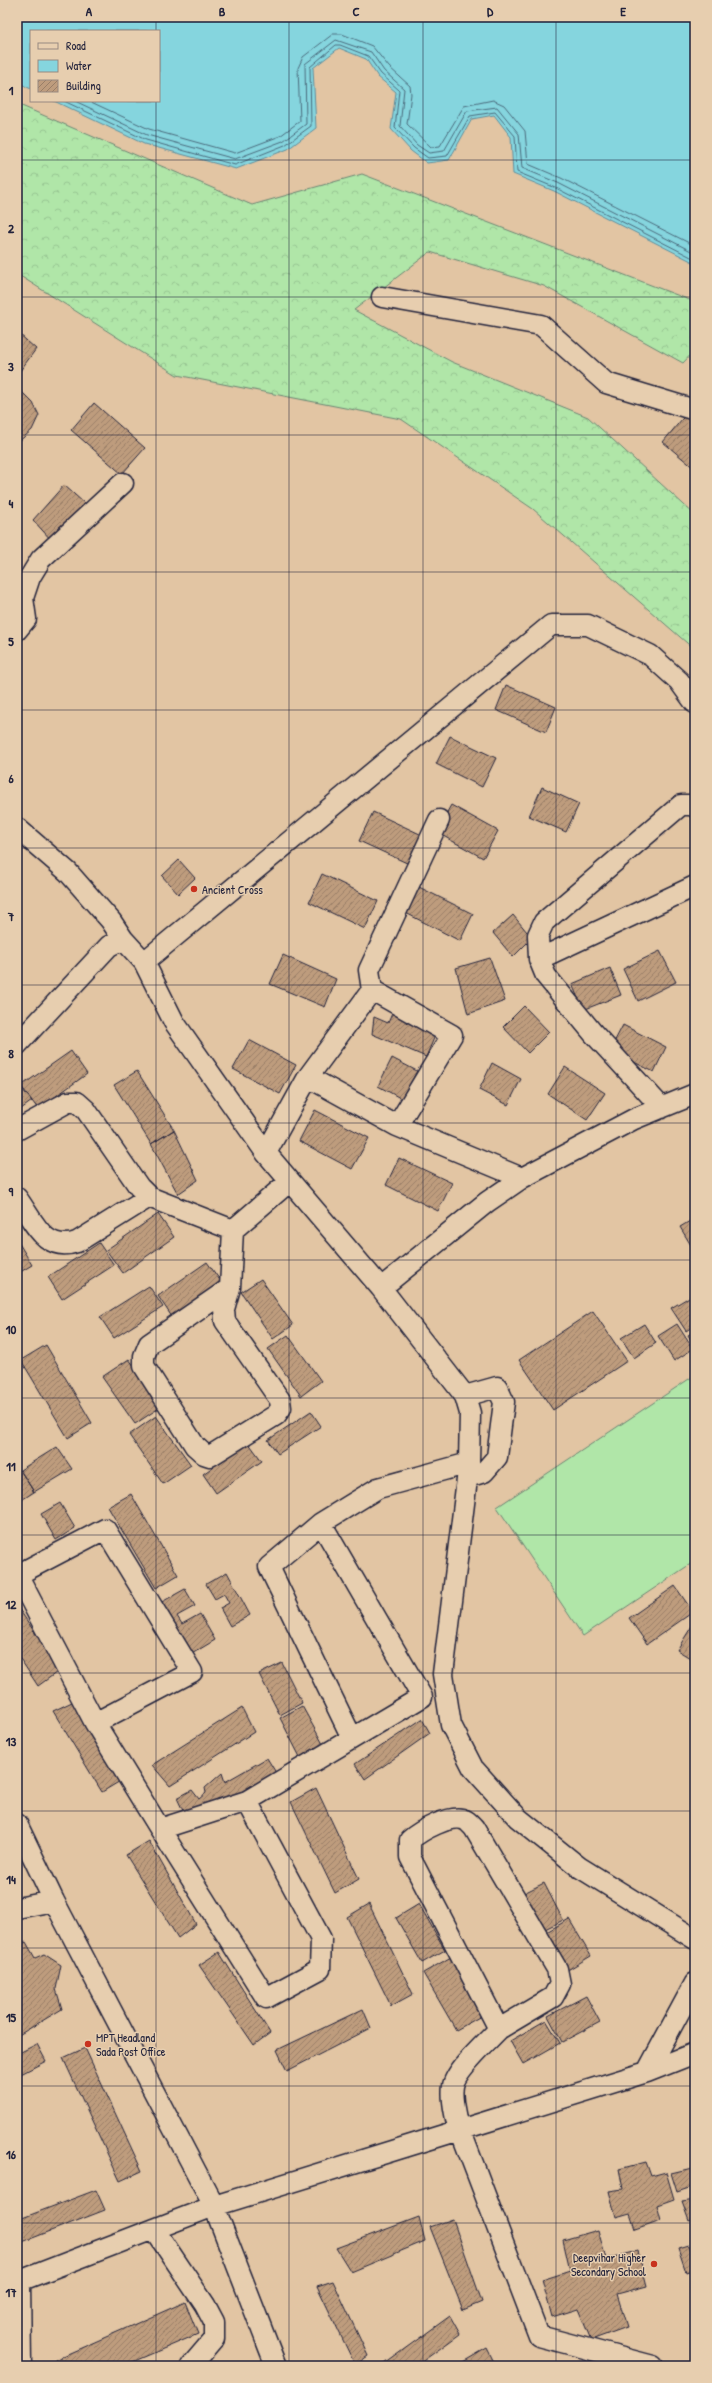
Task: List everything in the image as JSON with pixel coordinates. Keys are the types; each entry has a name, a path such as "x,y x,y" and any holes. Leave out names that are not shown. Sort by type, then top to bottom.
{"street":[{"path":"382,297 541,325 606,383 695,410"},
{"path":"17,630 26,619 20,594 41,558 123,483"},
{"path":"144,962 551,625 588,625 650,655 679,681 695,703"},
{"path":"662,1108 546,976 539,959 538,935 544,922 681,805 692,805 695,807"},
{"path":"266,1153 308,1077 372,990 369,970 439,820"},
{"path":"17,828 68,872 111,921 123,939 144,962 174,1022 266,1153 381,1288 465,1396 470,1413 469,1470 443,1674 451,1724 474,1768 518,1818 579,1867 695,1939"},
{"path":"539,959 695,886"},
{"path":"17,1046 109,946 123,939"},
{"path":"372,990 452,1035 397,1126"},
{"path":"308,1077 397,1126 522,1178"},
{"path":"381,1288 487,1202 522,1178 628,1122 695,1094"},
{"path":"17,1130 68,1102 77,1102 86,1110 139,1187 149,1198 233,1230"},
{"path":"230,1288 149,1344 144,1356 144,1366 195,1446 204,1454 210,1456 276,1415 281,1408 280,1400 225,1321 224,1309 230,1288 233,1230 290,1181"},
{"path":"17,1198 47,1239 55,1244 66,1246 77,1242 149,1198"},
{"path":"352,1738 269,1567 321,1524 378,1488 469,1470 484,1472 497,1457 504,1402 497,1387 465,1396"},
{"path":"160,1829 248,1801 422,1697 321,1524"},
{"path":"95,1723 192,1672 105,1529 17,1574 95,1723 266,1998 320,1968 321,1940 248,1801"},
{"path":"499,2029 410,1857 410,1840 418,1832 451,1819 464,1819 474,1828 557,1969 560,1984 553,1997 499,2029 459,2073 453,2084 453,2105 461,2130 539,2336 652,2366"},
{"path":"17,1824 54,1901 214,2206 276,2366"},
{"path":"17,1908 54,1901"},
{"path":"647,2072 695,1983"},
{"path":"21,2366 18,2281 214,2206 647,2072 695,2053"},
{"path":"154,2229 206,2305 214,2322 214,2339 191,2366"}],"green space":[{"path":"17,104 252,205 362,174 695,302 695,350 683,363 544,286 430,252 354,310 452,362 588,417 695,515 695,650 533,509 401,419 177,375 17,274"},
{"path":"695,1375 695,1561 583,1636 497,1507"}],"water":[{"path":"17,17 695,17 695,263 554,191 513,174 511,137 494,115 472,119 449,160 427,163 411,151 391,129 396,92 378,77 366,59 339,48 313,68 316,128 288,149 236,169 144,144 56,102 160,102 160,30 30,30 30,88 17,82"}],"building":[{"path":"17,332 36,349 17,375"},
{"path":"17,387 33,403 39,415 32,430 17,443"},
{"path":"94,403 145,448 122,474 71,430"},
{"path":"687,413 695,419 695,469 663,442"},
{"path":"64,485 84,503 52,541 33,520"},
{"path":"506,685 556,707 546,732 496,710"},
{"path":"450,736 496,758 482,787 436,764"},
{"path":"542,787 579,804 566,832 529,816"},
{"path":"451,805 498,831 483,858 436,832"},
{"path":"373,812 422,835 409,864 359,841"},
{"path":"179,860 195,878 178,894 162,876"},
{"path":"322,874 378,901 365,929 309,902"},
{"path":"415,885 473,914 460,941 402,911"},
{"path":"513,915 532,938 513,957 493,933"},
{"path":"660,951 676,982 638,1001 623,969"},
{"path":"283,955 336,979 325,1007 270,984"},
{"path":"490,958 505,1001 468,1014 456,968"},
{"path":"610,968 621,995 583,1010 572,984"},
{"path":"695,972 695,992 691,973"},
{"path":"524,1006 549,1032 528,1053 503,1027"},
{"path":"393,1011 437,1031 426,1057 372,1034 374,1017 388,1023"},
{"path":"623,1025 666,1047 654,1072 610,1050"},
{"path":"249,1040 296,1065 280,1094 233,1069"},
{"path":"71,1051 87,1074 38,1109 21,1086"},
{"path":"392,1058 417,1071 402,1099 378,1086"},
{"path":"492,1063 521,1079 508,1105 479,1090"},
{"path":"565,1067 605,1093 587,1120 548,1094"},
{"path":"137,1071 174,1130 151,1144 114,1085"},
{"path":"17,1083 32,1101 17,1112"},
{"path":"315,1110 369,1138 352,1169 299,1141"},
{"path":"174,1130 198,1180 178,1194 151,1144"},
{"path":"399,1158 452,1183 438,1211 386,1185"},
{"path":"158,1214 174,1237 123,1273 106,1250"},
{"path":"695,1218 695,1245 692,1247 680,1227"},
{"path":"17,1240 32,1265 17,1274"},
{"path":"99,1243 114,1265 62,1299 48,1277"},
{"path":"207,1262 222,1283 172,1317 158,1296"},
{"path":"261,1279 293,1325 273,1339 241,1292"},
{"path":"149,1286 163,1307 114,1338 100,1317"},
{"path":"691,1296 695,1303 695,1325 686,1331 671,1308"},
{"path":"593,1311 627,1361 553,1410 519,1360"},
{"path":"644,1324 656,1343 634,1358 621,1338"},
{"path":"677,1324 693,1349 674,1361 658,1336"},
{"path":"695,1331 695,1347 688,1335"},
{"path":"288,1335 321,1381 301,1396 268,1349"},
{"path":"46,1345 92,1423 68,1438 21,1360"},
{"path":"129,1359 162,1406 135,1424 102,1377"},
{"path":"311,1411 321,1426 278,1454 268,1440"},
{"path":"156,1416 191,1465 163,1484 129,1435"},
{"path":"248,1442 262,1461 216,1493 203,1474"},
{"path":"57,1447 72,1469 34,1492 20,1470"},
{"path":"20,1470 34,1492 17,1503 17,1472"},
{"path":"131,1494 178,1575 156,1588 108,1507"},
{"path":"60,1503 75,1528 56,1540 41,1514"},
{"path":"227,1572 250,1615 230,1626 220,1608 229,1603 224,1594 215,1599 206,1584"},
{"path":"675,1586 693,1612 647,1644 629,1618"},
{"path":"185,1589 195,1606 177,1616 182,1624 200,1614 215,1640 190,1655 160,1603"},
{"path":"17,1606 60,1670 38,1686 17,1654"},
{"path":"695,1621 695,1661 677,1650"},
{"path":"282,1663 302,1703 280,1715 259,1674"},
{"path":"72,1702 122,1780 102,1792 53,1711"},
{"path":"302,1706 323,1744 300,1757 280,1718"},
{"path":"242,1708 254,1732 170,1786 152,1765"},
{"path":"422,1719 430,1733 365,1779 355,1764"},
{"path":"267,1758 278,1776 230,1801 185,1815 177,1798 192,1790 199,1799 206,1793 205,1788 222,1773 225,1782"},
{"path":"316,1788 359,1879 335,1893 291,1802"},
{"path":"149,1841 196,1924 178,1938 126,1855"},
{"path":"544,1883 563,1920 539,1932 520,1895"},
{"path":"369,1904 413,1994 391,2006 347,1917"},
{"path":"419,1904 445,1950 422,1963 396,1918"},
{"path":"569,1919 591,1956 566,1971 543,1934"},
{"path":"26,1942 35,1958 44,1954 61,1965 56,1989 62,2009 17,2036 17,1946"},
{"path":"219,1952 270,2033 254,2045 199,1965"},
{"path":"451,1957 483,2015 456,2030 423,1973"},
{"path":"586,1996 600,2022 562,2042 548,2016"},
{"path":"363,2009 371,2028 287,2071 277,2050"},
{"path":"546,2020 560,2043 523,2064 510,2041"},
{"path":"37,2044 46,2061 17,2076 17,2054"},
{"path":"85,2048 142,2171 120,2181 63,2058"},
{"path":"646,2162 651,2176 666,2172 674,2199 657,2205 661,2220 635,2229 630,2214 616,2218 609,2191 623,2189 619,2169"},
{"path":"692,2168 695,2186 677,2192 671,2173"},
{"path":"96,2190 105,2210 17,2244 17,2220"},
{"path":"695,2200 695,2219 689,2221 682,2202"},
{"path":"419,2217 425,2241 351,2272 336,2248"},
{"path":"453,2219 482,2302 463,2310 430,2227"},
{"path":"598,2230 606,2259 638,2251 647,2286 617,2294 627,2327 591,2340 578,2309 552,2317 542,2280 570,2271 563,2240"},
{"path":"688,2245 695,2269 686,2272 678,2248"},
{"path":"333,2281 368,2356 355,2365 317,2286"},
{"path":"185,2302 198,2334 123,2366 56,2366 54,2360"},
{"path":"450,2316 460,2334 416,2366 381,2366"},
{"path":"487,2348 494,2362 488,2366 456,2366"}],"place":[{"name":"Ancient Cross","path":"194,889"},
{"name":"MPT Headland Sada Post Office","path":"88,2044"},
{"name":"Deepvihar Higher Secondary School","path":"654,2264"}]}
